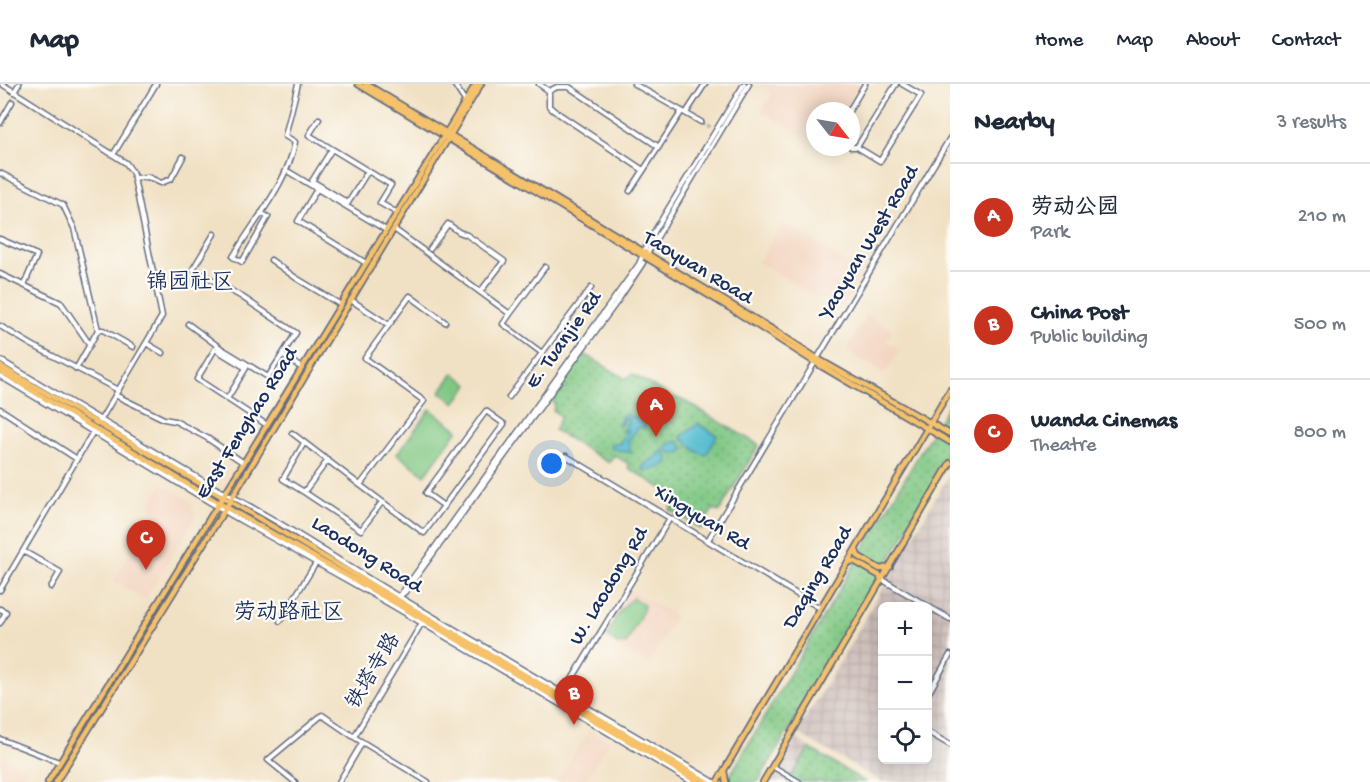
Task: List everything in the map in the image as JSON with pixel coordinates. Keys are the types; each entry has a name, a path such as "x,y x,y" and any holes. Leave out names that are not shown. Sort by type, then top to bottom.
{"main road":[{"path":"358,84 447,135"},
{"path":"366,84 447,135"},
{"name":"East Fenghao Road","path":"56,782 394,229 476,84"},
{"name":"East Fenghao Road","path":"48,782 397,213 481,84"},
{"name":"Taoyuan Road","path":"447,135 950,442"},
{"name":"Taoyuan Road","path":"817,361 950,434"},
{"name":"Laodong Road","path":"0,366 221,500 425,618 698,782"},
{"name":"Laodong Road","path":"0,371 97,426"},
{"name":"Daqing Road","path":"716,782 950,390"},
{"path":"763,782 950,463"},
{"path":"856,548 858,556 872,564 882,569 890,567"},
{"path":"848,562 854,561 880,576 882,581"},
{"name":"Laodong Road","path":"560,698 707,782"},
{"path":"724,771 726,782"}],"street":[{"path":"0,590 162,316 133,173 126,163 1,84"},
{"path":"14,92 19,84"},
{"path":"113,155 156,84"},
{"path":"261,213 268,217 242,262 233,257 287,168 293,153 295,142 285,136 298,84"},
{"path":"454,84 465,101"},
{"path":"539,84 549,91"},
{"path":"634,84 701,122"},
{"path":"630,191 705,84"},
{"name":"E. Tuanjie Rd","path":"396,602 614,302 645,255 744,84"},
{"path":"645,255 749,84"},
{"path":"854,102 865,84"},
{"path":"860,142 896,84"},
{"path":"860,149 880,161 921,95 902,84"},
{"path":"549,91 557,87 569,87 659,147"},
{"path":"549,91 549,106 553,110 643,170"},
{"path":"0,123 12,102"},
{"path":"319,119 309,135 392,185 380,202 397,213"},
{"path":"711,128 716,131"},
{"name":"Yaoyuan West Road","path":"708,540 950,138"},
{"path":"332,149 312,181 348,203 368,171"},
{"path":"134,178 148,177 161,183 171,179 183,157"},
{"path":"289,172 387,230"},
{"path":"0,173 63,205 74,228 98,330 76,369"},
{"path":"317,189 298,221 366,263"},
{"path":"430,249 448,224 504,261 480,292"},
{"path":"394,229 510,314"},
{"path":"188,324 222,349 268,377 296,333 194,269 214,234"},
{"path":"0,239 37,255 24,285"},
{"path":"271,260 341,305"},
{"path":"542,353 503,324 545,267"},
{"path":"0,274 61,303 90,345"},
{"path":"509,397 591,288"},
{"path":"360,485 424,401 365,358 410,296 445,322"},
{"path":"351,300 389,325"},
{"path":"0,326 118,390"},
{"path":"98,330 103,330 133,348"},
{"path":"146,343 163,353"},
{"path":"227,399 246,368 215,349 197,379 227,399 267,425"},
{"path":"282,355 302,368"},
{"name":"Laodong Road","path":"0,360 97,426 228,504 316,563 396,602"},
{"name":"Laodong Road","path":"0,376 97,426"},
{"path":"115,395 164,419 176,421 207,438 244,463"},
{"path":"0,410 77,459"},
{"path":"292,433 424,533 444,506 504,424 486,411 426,493 444,506"},
{"path":"304,443 283,479 362,530 382,502"},
{"name":"Xingyuan Rd","path":"566,456 820,608"},
{"path":"304,492 328,460"},
{"name":"W. Laodong Rd","path":"560,698 670,518"},
{"path":"23,550 60,572 51,588"},
{"path":"280,621 316,563"},
{"path":"882,581 950,619"},
{"path":"0,609 6,612 0,623"},
{"name":"铁塔寺路","path":"425,618 354,737 428,782"},
{"path":"932,686 950,656"},
{"name":"Laodong Road","path":"560,698 692,782"},
{"name":"Laodong Road","path":"560,698 716,782"},
{"path":"295,782 268,760 321,715 354,737"},
{"path":"932,735 950,745"},
{"path":"0,739 59,762"},
{"path":"339,782 362,743"},
{"path":"772,766 799,782"}],"shaded area":[{"path":"758,84 861,84 850,102 806,102 806,137 761,111 772,94"},
{"path":"783,223 863,273 840,311 758,262"},
{"path":"867,315 893,330 886,341 900,349 885,374 846,351"},
{"path":"950,473 950,782 881,782 796,732 831,677"},
{"path":"162,484 191,501 196,516 145,600 113,581 154,513 151,511 150,504"},
{"path":"629,589 676,616 648,664 600,637"},
{"path":"589,730 609,741 585,782 557,782"},
{"path":"797,739 865,782 768,782 792,741"},
{"path":"1,758 28,769 20,782 0,782"}],"green space":[{"path":"581,352 626,379 632,374 686,402 759,445 719,512 713,509 701,529 670,510 673,505 670,493 628,468 629,464 614,455 609,463 554,430 561,417 553,410 555,404 549,400"},
{"path":"454,373 469,385 455,403 440,392"},
{"path":"950,402 950,457 758,782 726,782"},
{"path":"430,409 458,430 425,475 397,454"},
{"path":"633,598 644,605 643,610 626,644 619,645 608,637 609,632 621,611"},
{"path":"809,748 865,782 788,782"}],"water":[{"path":"627,414 642,419 645,424 644,428 639,427 628,441 631,453 610,446 612,443 619,444 628,430 622,432 629,420 626,418 618,427 623,415"},
{"path":"698,424 717,435 706,455 696,451 681,437"},
{"path":"677,441 685,449 679,453 671,453 667,450 667,445"},
{"path":"663,450 669,460 667,463 662,467 644,471 642,468 644,465"}],"tunnel":[{"path":"701,122 711,128"}],"place":[{"name":"劳动公园","path":"656,437"},
{"name":"Wanda Cinemas","path":"146,570"},
{"name":"China Post","path":"574,725"}],"district":[{"name":"锦园社区","path":"190,284"},
{"name":"劳动路社区","path":"289,614"}]}
